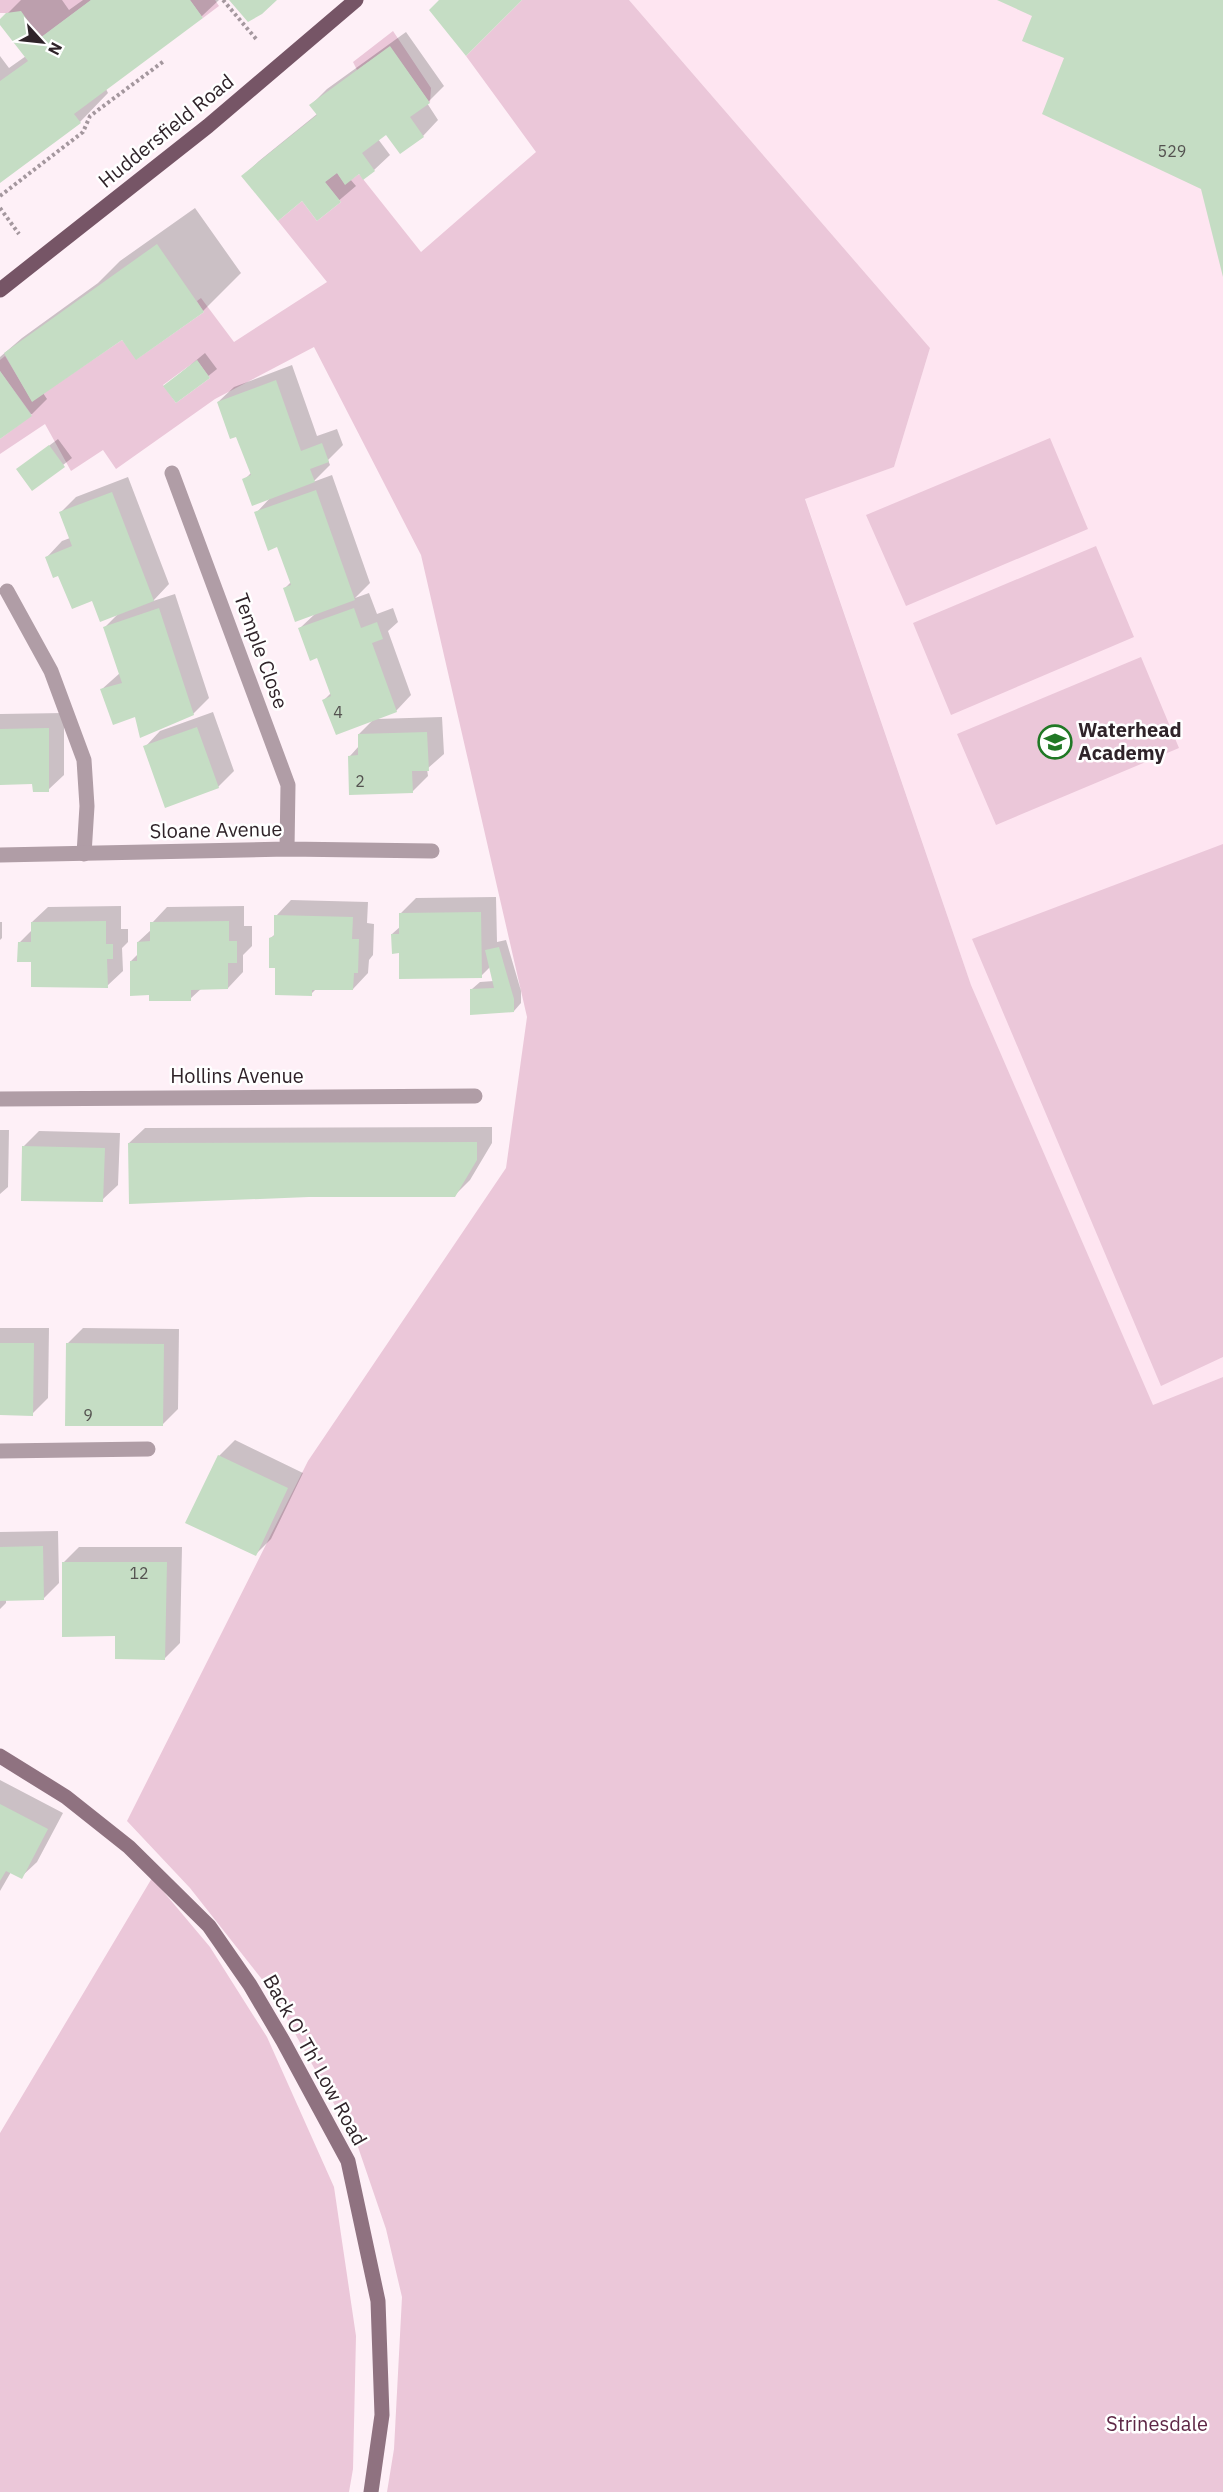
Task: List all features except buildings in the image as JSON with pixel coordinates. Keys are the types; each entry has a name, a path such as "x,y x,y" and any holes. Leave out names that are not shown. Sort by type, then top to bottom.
{"main road":[{"name":"Huddersfield Road","path":"0,290 208,126 356,0"}],"street":[{"name":"Temple Close","path":"172,473 288,785 287,849"},
{"path":"7,591 51,671 84,760 87,806 84,854"},
{"name":"Sloane Avenue","path":"0,855 287,849 432,851"},
{"name":"Hollins Avenue","path":"0,1099 475,1096"},
{"path":"0,1451 148,1449"},
{"name":"Back O' Th' Low Road","path":"0,1756 66,1797 129,1847 209,1926 250,1985 348,2161 378,2301 382,2415 370,2492"}],"path":[{"path":"223,0 256,40"},
{"path":"0,196 83,132 90,116 164,61"},
{"path":"0,208 19,234"}],"shaded area":[{"name":"Waterhead Academy","path":"629,0 1223,0 1223,1377 1153,1406 971,985 805,498 894,467 930,348"}],"green space":[{"path":"0,0 91,0 40,38 6,13 0,13"},
{"path":"190,0 215,0 219,6 203,18"},
{"name":"Strinesdale","path":"522,0 629,0 930,348 894,467 805,499 971,985 1153,1405 1223,1377 1223,2492 387,2492 394,2449 402,2297 386,2229 358,2147 272,1992 190,1888 127,1821 308,1461 506,1168 527,1017 421,555 314,347 215,399 116,469 103,450 71,471 45,424 0,454 0,439 32,415 0,371 0,360 5,356 32,401 122,340 137,359 204,312 197,301 201,298 234,342 327,282 278,221 302,201 317,221 341,202 325,182 337,173 345,184 359,174 421,252 536,152 466,56","holes":["197,360 210,378 176,403 163,385"]},
{"path":"393,31 431,88 430,103 390,47 357,70 353,62"},
{"path":"1050,438 1088,529 906,606 866,515"},
{"path":"1096,546 1134,637 951,715 913,623"},
{"path":"1141,657 1179,748 996,825 957,734"},
{"path":"1223,844 1223,1357 1161,1386 972,939"},
{"path":"152,1878 210,1947 267,2037 334,2187 356,2336 353,2469 349,2492 0,2492 0,2133"}],"place":[{"name":"Waterhead Academy","path":"1055,742"}]}
